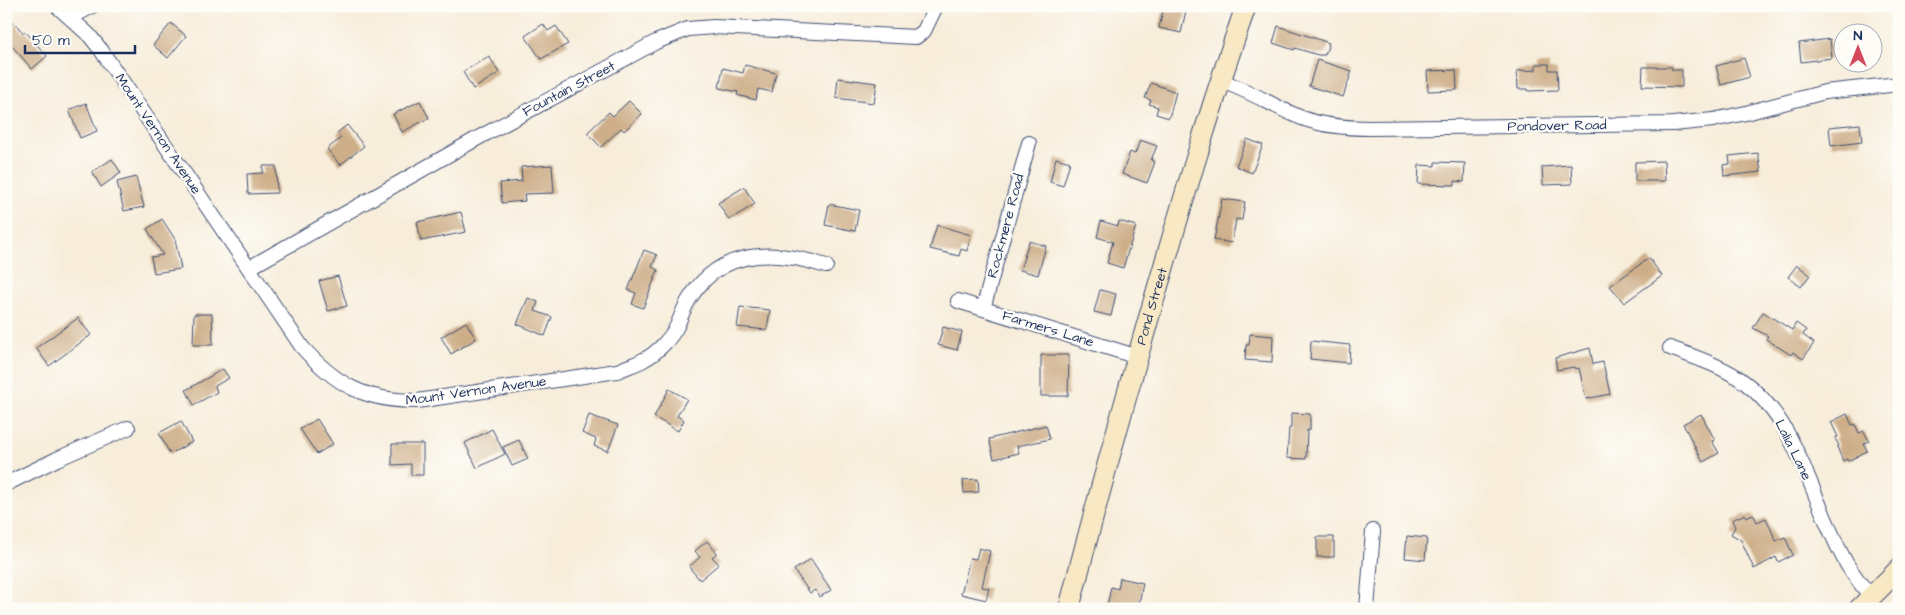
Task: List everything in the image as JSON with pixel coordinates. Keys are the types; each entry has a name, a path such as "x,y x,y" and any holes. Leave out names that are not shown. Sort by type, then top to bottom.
{"street":[{"name":"Mount Vernon Avenue","path":"57,6 89,36 100,50 302,348 320,367 337,380 374,396 392,401 417,401 617,371 646,359 662,346 676,328 689,299 703,281 713,271 732,261 767,256 787,256 826,266"},
{"path":"70,18 92,6"},
{"name":"Fountain Street","path":"249,268 486,133 656,42 688,29 714,27 910,37 921,35 936,6"},
{"name":"Pond Street","path":"1069,609 1107,462 1187,186 1246,6"},
{"name":"Pondover Road","path":"1221,81 1241,88 1293,114 1312,121 1339,126 1370,128 1673,124 1729,116 1825,92 1899,84"},
{"name":"Rockmere Road","path":"983,309 1029,143"},
{"name":"Farmers Lane","path":"958,301 1138,356"},
{"name":"Lalia Lane","path":"1670,348 1729,372 1752,389 1772,409 1787,433 1865,603"},
{"path":"6,484 128,428"},
{"path":"1367,609 1372,531"},
{"path":"1865,603 1899,569"}],"building":[{"path":"1164,6 1187,6 1181,33 1159,28"},
{"path":"14,22 23,33 25,31 47,56 32,69 6,39 6,28"},
{"path":"171,23 186,36 168,58 153,45"},
{"path":"543,24 548,31 556,26 568,44 541,59 525,36"},
{"path":"1278,26 1329,43 1325,55 1318,55 1295,48 1294,50 1273,43"},
{"path":"1830,39 1832,58 1801,62 1799,43"},
{"path":"489,56 499,73 473,89 463,72"},
{"path":"1744,58 1750,77 1721,85 1716,66"},
{"path":"1317,60 1352,71 1343,97 1309,86"},
{"path":"1536,64 1549,64 1549,70 1557,70 1558,90 1528,91 1528,89 1518,89 1517,71 1536,70"},
{"path":"745,65 776,73 772,92 758,89 756,100 737,95 738,92 719,88 723,68 743,73"},
{"path":"1643,67 1672,67 1672,70 1682,70 1682,87 1642,86"},
{"path":"1456,70 1457,90 1428,91 1427,71"},
{"path":"838,78 877,83 874,103 836,98"},
{"path":"1151,83 1176,92 1169,118 1156,114 1158,107 1149,104 1151,100 1145,98"},
{"path":"420,101 429,118 402,132 393,114"},
{"path":"629,101 642,114 624,131 621,128 601,147 587,133 609,112 613,116"},
{"path":"86,103 97,131 80,138 69,110"},
{"path":"1860,124 1862,142 1831,146 1829,127"},
{"path":"347,125 364,146 340,165 327,149 341,138 337,133"},
{"path":"1247,139 1263,145 1252,173 1236,166"},
{"path":"1140,140 1157,146 1151,160 1155,162 1147,183 1122,174 1130,152 1135,154"},
{"path":"1758,153 1761,172 1724,176 1723,165 1730,164 1729,156"},
{"path":"1056,158 1070,162 1063,186 1050,182"},
{"path":"112,159 121,173 101,187 92,172"},
{"path":"1664,161 1665,181 1635,181 1635,162"},
{"path":"1435,162 1465,163 1464,182 1455,181 1455,185 1418,184 1419,165 1435,166"},
{"path":"552,165 554,193 524,194 525,201 502,203 500,183 522,181 521,167"},
{"path":"1571,165 1572,184 1543,185 1542,167"},
{"path":"263,166 276,166 277,193 248,194 247,174 263,173"},
{"path":"136,177 144,207 124,211 117,182"},
{"path":"744,187 755,204 729,220 718,203"},
{"path":"1222,199 1245,202 1242,220 1236,219 1232,243 1214,240"},
{"path":"829,204 859,210 855,231 825,225"},
{"path":"461,212 466,232 421,241 417,222"},
{"path":"162,219 175,239 181,269 154,273 151,257 163,255 147,229"},
{"path":"1101,221 1118,226 1119,221 1136,226 1123,268 1107,263 1113,242 1097,237"},
{"path":"937,225 971,235 967,251 961,249 959,256 930,249"},
{"path":"1029,241 1046,246 1038,275 1020,270"},
{"path":"644,250 657,255 652,267 658,270 643,308 632,304 636,293 628,290"},
{"path":"1649,258 1662,276 1624,303 1610,286"},
{"path":"1797,265 1810,275 1801,287 1788,277"},
{"path":"338,276 347,306 328,311 319,281"},
{"path":"1100,290 1116,294 1111,316 1094,312"},
{"path":"528,298 538,302 535,311 552,317 545,336 517,324"},
{"path":"740,307 770,310 767,330 737,327"},
{"path":"1763,312 1792,330 1796,323 1806,330 1803,335 1814,343 1803,359 1793,352 1791,355 1766,339 1768,336 1753,328"},
{"path":"194,314 212,314 213,345 193,345"},
{"path":"78,318 91,335 49,366 36,348"},
{"path":"466,322 476,339 451,354 441,337"},
{"path":"943,327 962,332 957,350 938,345"},
{"path":"1250,334 1273,336 1272,362 1245,360 1246,345 1249,345"},
{"path":"1311,341 1350,345 1349,363 1310,359"},
{"path":"1590,348 1593,364 1603,362 1610,394 1586,399 1579,368 1557,370 1555,358"},
{"path":"1041,355 1069,355 1068,396 1041,396"},
{"path":"223,369 229,378 215,386 217,392 194,405 186,390"},
{"path":"669,389 687,399 677,416 684,420 678,431 654,417"},
{"path":"1291,413 1310,414 1310,430 1307,430 1306,459 1287,458"},
{"path":"1701,414 1715,440 1712,441 1719,453 1703,462 1683,424"},
{"path":"1847,414 1852,425 1855,424 1859,433 1864,431 1869,441 1864,443 1867,451 1848,461 1847,459 1843,461 1835,438 1838,437 1831,422"},
{"path":"589,415 618,425 608,451 594,446 596,439 582,433"},
{"path":"317,419 333,444 317,454 300,429"},
{"path":"181,421 192,442 170,454 159,433"},
{"path":"1046,425 1050,439 1017,446 1019,453 994,459 989,439"},
{"path":"492,429 505,454 477,468 465,443"},
{"path":"519,440 528,459 512,466 503,447"},
{"path":"392,444 423,444 423,475 411,475 411,464 392,465"},
{"path":"978,479 979,492 964,493 963,480"},
{"path":"1745,514 1746,517 1753,514 1757,522 1766,518 1776,541 1785,537 1793,555 1778,562 1776,557 1754,569 1741,540 1731,534 1735,527 1732,520"},
{"path":"1407,536 1427,538 1425,560 1405,558"},
{"path":"1317,537 1334,537 1334,557 1317,557"},
{"path":"707,541 717,553 712,557 719,564 700,580 689,567 700,557 695,551"},
{"path":"979,548 990,551 982,587 989,588 986,600 961,594 970,558 976,559"},
{"path":"811,559 831,590 820,597 815,590 810,593 794,570"},
{"path":"1120,578 1143,583 1138,609 1117,609 1107,606 1111,587 1118,589"}]}
